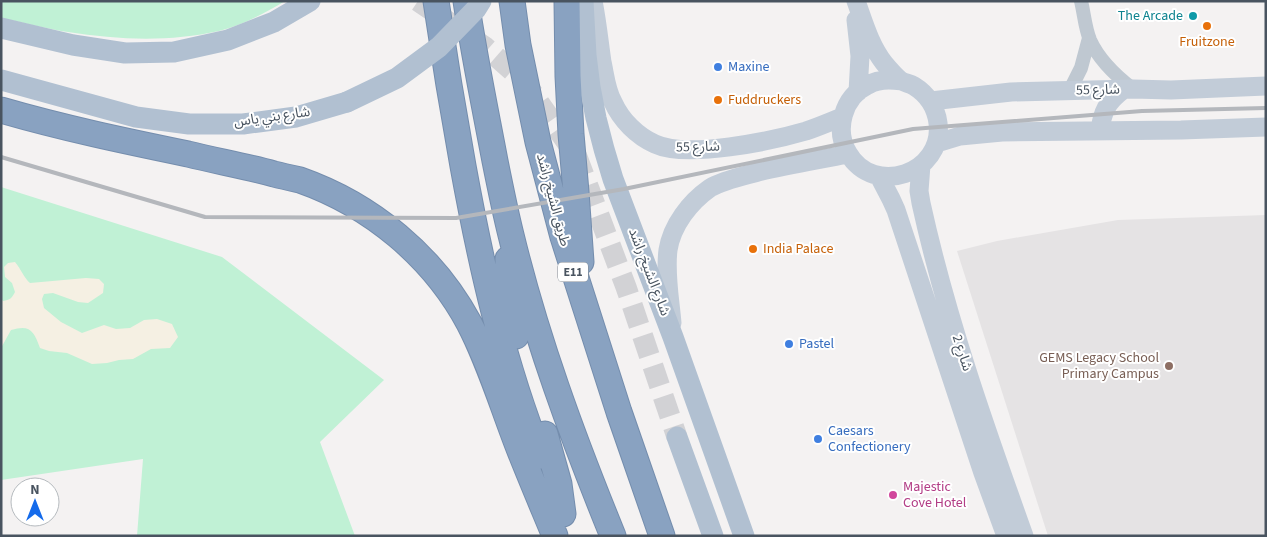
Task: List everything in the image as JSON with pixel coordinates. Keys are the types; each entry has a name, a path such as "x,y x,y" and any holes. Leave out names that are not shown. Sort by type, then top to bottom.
{"highway":[{"path":"436,1 447,78 471,211 492,302 512,374 563,528"},
{"path":"466,1 510,234 528,298 569,423 613,536"},
{"name":"طريق الشيخ راشد","path":"512,1 538,142 557,218 584,306 662,536"},
{"path":"567,1 570,115 584,306"},
{"path":"1,110 82,131 299,180 342,198 367,212 398,235 425,261 449,290 468,323 492,374 520,451 563,528"},
{"path":"510,234 508,283 510,308 515,332 556,470 563,528"}],"main road":[{"path":"1,28 73,45 125,53 174,52 228,40 274,22 310,1"},
{"name":"شارع بني ياس","path":"1,80 136,117 189,124 243,124 296,116 347,102 397,78 439,47 476,9 481,1"},
{"name":"شارع الشيخ راشد","path":"583,1 590,87 604,149 744,536"},
{"path":"677,437 713,536"}],"street":[{"name":"شارع 55","path":"593,1 606,82 612,102 623,119 638,134 656,145 674,149 702,150 738,145 805,131 842,117"},
{"path":"855,1 860,56 858,92"},
{"path":"855,1 875,50 891,72 901,81"},
{"path":"1081,1 1089,38 1105,64 1128,90 1113,98 1106,108 1101,119 1100,131"},
{"path":"1070,90 1081,68 1089,38"},
{"path":"878,81 901,81 912,85 931,101 936,111 939,132 932,153 916,170 892,177 879,176 867,172 856,164 848,154 842,142 840,130 842,117 848,103 858,92 867,85 878,81"},
{"name":"شارع 55","path":"931,101 1011,92 1180,90 1266,86"},
{"path":"936,143 960,136 1002,132 1266,127"},
{"path":"673,336 667,275 668,249 677,225 692,204 712,187 737,177 848,154"},
{"name":"شارع 2","path":"921,165 921,203 953,324 1024,536"},
{"name":"شارع 2","path":"879,176 896,210 983,473 1006,536"}],"shaded area":[{"name":"GEMS Legacy School Primary Campus","path":"1266,215 1266,536 1048,536 957,251 997,241 1118,220"}],"green space":[{"path":"1,1 285,1 254,18 219,31 182,37 144,39 68,32 1,18"},
{"path":"1,187 222,257 384,380 320,442 355,536 137,536 143,459 21,477 10,477 10,479 1,480"}],"sand":[{"path":"15,262 30,283 86,278 99,279 104,284 103,293 88,303 78,302 53,293 44,294 42,299 44,308 61,322 82,333 104,325 116,329 130,328 144,320 157,319 172,324 178,337 170,348 151,349 133,359 92,364 67,353 40,348 33,333 23,328 11,330 1,348 1,299 3,301 9,299 15,292 12,283 5,277 4,267 8,263"}],"tunnel":[{"path":"418,1 485,47 524,81 577,157 626,287 677,437"}],"railway":[{"path":"1,157 205,217 456,218 624,189 913,129 1142,111 1266,108"}],"place":[{"name":"The Arcade","path":"1193,16"},
{"name":"Fruitzone","path":"1207,26"},
{"name":"Maxine","path":"718,67"},
{"name":"Fuddruckers","path":"718,100"},
{"name":"India Palace","path":"753,249"},
{"name":"Pastel","path":"789,344"},
{"name":"GEMS Legacy School Primary Campus","path":"1169,366"},
{"name":"Caesars Confectionery","path":"818,439"},
{"name":"Majestic Cove Hotel","path":"893,495"}]}
